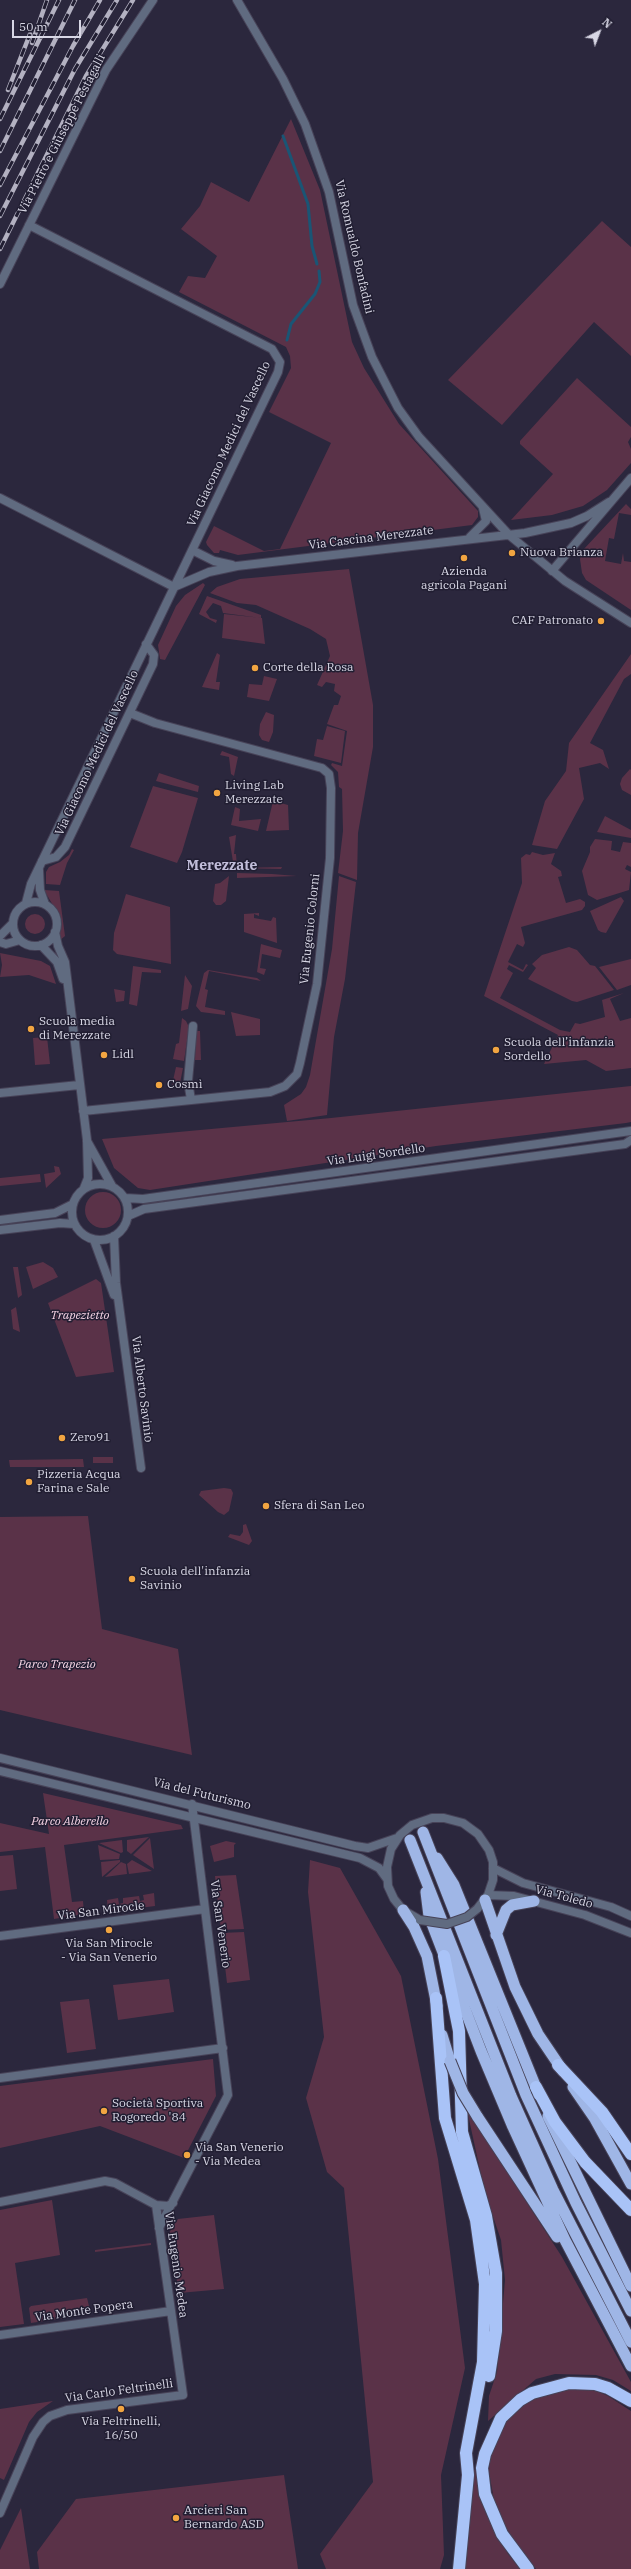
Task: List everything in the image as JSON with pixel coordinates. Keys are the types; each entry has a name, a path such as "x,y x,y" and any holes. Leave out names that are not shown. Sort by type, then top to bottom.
{"highway":[{"path":"423,1832 526,2095 573,2196 631,2311"},
{"path":"402,1838 427,1886 494,2055 533,2145 627,2346 631,2366"},
{"path":"430,1850 441,1863 454,1885 553,2129 631,2286"},
{"path":"427,1886 427,1906 480,2051 565,2240 627,2346"},
{"path":"496,1935 506,1910 512,1905 534,1901"},
{"path":"483,1902 515,1987 538,2034 595,2119 631,2184"},
{"path":"403,1910 424,1948 450,2062 463,2093 553,2230 596,2309 627,2346"},
{"path":"444,1956 459,2031 462,2132 486,2216 496,2273 494,2348 468,2476 459,2569"},
{"path":"436,1998 445,2118 476,2220 485,2284 483,2362 466,2453 468,2476"},
{"path":"558,2065 602,2112 631,2154"},
{"path":"536,2087 555,2122 585,2162 631,2210"},
{"path":"528,2569 502,2534 484,2494 482,2468 485,2454 501,2418 520,2400 532,2392 569,2382 608,2388 631,2401"}],"street":[{"name":"Via Pietro e Giuseppe Pestagalli","path":"0,284 106,70 153,0"},
{"name":"Via Romualdo Bonfadini","path":"237,0 283,79 311,139 329,192 354,305 378,369 392,397 419,436 509,535 552,571 631,623"},
{"name":"Via Giacomo Medici del Vascello","path":"26,904 40,865 278,372 280,358 272,349 30,225"},
{"path":"552,571 609,502 631,478"},
{"path":"0,498 174,588 209,572 237,566"},
{"name":"Via Cascina Merezzate","path":"237,566 470,538 509,535 571,523 587,516 609,502"},
{"path":"470,538 486,521 482,506"},
{"path":"192,550 214,561 237,566"},
{"name":"Via Giacomo Medici del Vascello","path":"40,865 56,857 66,847 154,661 154,655 146,644"},
{"name":"Via Eugenio Colorni","path":"83,1111 270,1092 285,1086 296,1074 317,984 330,858 331,781 329,774 322,768 155,723 130,713"},
{"path":"0,1220 55,1213 73,1204 84,1188 88,1178 87,1140 66,987 65,962 58,946 55,932 56,917 45,904 40,890 40,865"},
{"path":"45,904 35,902 26,904 16,913 13,923 14,933 20,940 30,945 41,945 50,940 55,932"},
{"path":"0,936 13,923"},
{"path":"0,942 6,944 20,940"},
{"path":"41,945 57,962 66,987"},
{"path":"190,1100 188,1081 193,1026"},
{"path":"0,1093 79,1085"},
{"name":"Via Luigi Sordello","path":"125,1198 143,1199 631,1131"},
{"path":"73,1204 74,1224 82,1234 94,1240 105,1240 114,1236 125,1226 128,1216 125,1198 112,1186 87,1140"},
{"name":"Via Luigi Sordello","path":"128,1216 144,1209 624,1144 631,1140"},
{"path":"84,1188 95,1184 112,1186"},
{"path":"0,1230 60,1223 74,1224"},
{"name":"Via Alberto Savinio","path":"114,1236 116,1283 141,1468"},
{"name":"Via Alberto Savinio","path":"94,1240 120,1312"},
{"name":"Via del Futurismo","path":"0,1758 192,1804 355,1846 368,1848 402,1838"},
{"name":"Via del Futurismo","path":"0,1771 360,1858 379,1868 387,1879"},
{"name":"Via San Venerio","path":"159,2228 228,2099 223,2048 192,1804"},
{"path":"432,1818 451,1818 474,1829 489,1850 493,1868 493,1880 483,1902 466,1917 447,1924 420,1920 403,1910 391,1892 387,1879 389,1855 402,1838 412,1825 432,1818"},
{"name":"Via Toledo","path":"493,1868 506,1876 533,1886 611,1907 631,1916"},
{"name":"Via Toledo","path":"483,1902 505,1895 534,1901 585,1915 631,1933"},
{"name":"Via San Mirocle","path":"0,1936 205,1909"},
{"path":"0,2078 223,2048"},
{"name":"Via Eugenio Medea","path":"0,2202 110,2181 156,2205 183,2395"},
{"path":"156,2205 168,2206 172,2203"},
{"name":"Via Monte Popera","path":"0,2335 171,2311"},
{"name":"Via Carlo Feltrinelli","path":"0,2512 35,2433 50,2416 68,2410 183,2395"}],"green space":[{"path":"291,119 320,190 352,342 364,368 399,424 478,511 478,517 472,525 238,555 220,550 219,553 214,553 207,545 206,542 214,526 264,551 280,549 331,443 269,412 291,368 290,356 286,347 179,292 188,276 205,278 217,256 181,229 200,206 211,182 249,202"},
{"path":"602,221 631,247 631,356 594,322 502,425 448,380"},
{"path":"577,378 631,427 631,437 628,442 631,449 631,463 607,490 583,506 552,515 511,520 553,474 520,444 520,441"},
{"path":"626,504 631,509 631,515 619,513 614,539 609,538 605,561 621,564 623,553 624,561 631,562 631,610 586,580 582,573 580,559 583,550"},
{"path":"349,569 373,705 373,747 358,833 357,880 338,873 343,831 342,789 339,787 338,772 331,765 332,763 342,766 347,731 327,724 334,705 338,705 341,696 334,691 335,684 326,682 322,687 317,685 330,656 326,639 310,629 256,605 237,603 210,593 217,587 240,579"},
{"path":"203,583 205,585 165,660 160,659 158,645 176,606 185,595"},
{"path":"207,596 261,615 261,618 223,613 221,606 213,603 206,612 210,618 217,620 216,623 199,614"},
{"path":"224,614 262,618 265,644 222,638"},
{"path":"217,653 220,655 216,682 220,682 219,690 202,687"},
{"path":"631,654 631,674 624,679 590,743 603,750 609,769 600,763 579,768 584,799 557,849 532,845 545,801 566,771 569,743"},
{"path":"264,676 277,679 269,701 247,697 249,684 262,685"},
{"path":"266,712 274,715 273,732 269,742 262,740 259,735 260,724"},
{"path":"327,726 345,731 341,763 314,756 317,739 323,740"},
{"path":"222,751 238,757 234,776 231,774 229,757 220,755"},
{"path":"630,769 631,795 622,790 620,784 622,778"},
{"path":"159,773 199,786 198,792 156,781"},
{"path":"153,786 198,798 182,852 177,863 130,847"},
{"path":"273,801 288,805 289,830 266,831"},
{"path":"235,807 240,809 239,821 261,819 258,831 231,825"},
{"path":"605,816 631,830 631,838 597,832"},
{"path":"236,835 234,854 236,854 237,868 282,867 281,869 234,868 229,837"},
{"path":"595,839 612,841 611,850 620,852 623,842 631,843 631,867 627,865 625,869 631,872 629,890 597,900 588,895 582,871 590,852 590,847"},
{"path":"72,849 74,850 67,863 60,885 46,884 46,872 49,867 60,862 69,855"},
{"path":"532,852 543,855 555,853 551,864 561,871 562,876 558,877 566,903 580,899 585,902 585,906 582,910 521,927 525,943 523,947 517,944 508,962 523,970 526,964 528,965 523,972 509,965 507,969 513,973 500,998 560,1030 570,1032 575,1023 580,1024 605,1017 602,1000 624,993 610,999 620,1021 631,1018 631,1068 606,1071 586,1060 544,1064 558,1035 484,996 522,883 521,858 526,854 530,855"},
{"path":"237,873 272,874 297,876 237,878"},
{"path":"229,876 226,901 221,905 216,905 213,901 215,884 220,883"},
{"path":"339,876 356,882 345,979 334,1037 327,1115 287,1121 284,1105 301,1094 306,1087 310,1075 332,949"},
{"path":"44,890 59,891 65,936 59,941 61,919"},
{"path":"126,894 170,907 171,964 117,954 113,950 114,933"},
{"path":"621,897 624,901 606,933 601,932 598,930 590,911"},
{"path":"259,913 259,916 254,914 254,918 271,921 273,917 276,918 277,943 244,932 244,914"},
{"path":"35,914 42,917 45,924 42,931 35,934 28,931 25,924 28,917"},
{"path":"261,944 282,950 280,958 262,954 260,968 266,969 264,975 257,972"},
{"path":"569,947 577,950 590,965 595,966 614,990 577,1002 572,1001 528,979 536,968 532,964 542,955"},
{"path":"0,953 41,961 50,966 56,984 29,975 0,977 2,965"},
{"path":"631,959 631,985 617,990 599,967"},
{"path":"133,966 161,970 161,973 142,972 137,1006 129,1004"},
{"path":"208,970 257,978 261,981 209,971 205,989 208,990 205,1007 225,1011 225,1015 201,1012 196,1006 204,973"},
{"path":"185,975 192,986 188,1009 181,1011"},
{"path":"114,989 125,991 124,1001 116,1002"},
{"path":"231,1012 260,1019 260,1035 236,1036"},
{"path":"182,1018 186,1021 189,1027 184,1061 173,1059 176,1044 179,1043"},
{"path":"196,1031 200,1031 201,1060 195,1060"},
{"path":"47,1037 50,1064 35,1065 33,1038"},
{"path":"176,1067 183,1068 180,1083 172,1085"},
{"path":"631,1086 631,1122 436,1146 150,1190 138,1188 114,1168 102,1139 331,1118"},
{"path":"54,1166 59,1167 61,1174 46,1188 44,1174 55,1172"},
{"path":"40,1174 41,1182 0,1186 0,1178"},
{"path":"107,1192 116,1197 120,1203 120,1217 116,1223 107,1228 99,1228 90,1223 86,1217 85,1206 90,1197 96,1193"},
{"path":"43,1262 53,1268 58,1277 33,1289 26,1267"},
{"path":"13,1267 18,1267 22,1295 18,1298"},
{"name":"Trapezietto","path":"96,1279 101,1283 114,1372 76,1377 48,1303"},
{"path":"16,1307 20,1332 13,1329 11,1310"},
{"path":"93,1457 113,1457 113,1463 93,1463"},
{"path":"83,1459 84,1467 10,1467 9,1460"},
{"path":"224,1488 231,1489 233,1493 229,1511 224,1515 218,1512 199,1495 201,1491"},
{"name":"Parco Trapezio","path":"88,1516 102,1629 178,1649 192,1755 0,1710 0,1517"},
{"path":"246,1524 252,1541 249,1545 228,1537 230,1534 240,1536 243,1532 243,1525"},
{"name":"Parco Alberello","path":"43,1793 181,1825 183,1829 64,1845 72,1902 83,1901 84,1914 54,1919 45,1847 0,1852 0,1823 49,1834"},
{"path":"149,1837 131,1854 127,1851 127,1840"},
{"path":"150,1838 154,1869 133,1855"},
{"path":"122,1840 123,1852 121,1853 99,1843"},
{"path":"226,1841 236,1843 234,1845 234,1857 214,1862 210,1846"},
{"path":"98,1845 120,1854 119,1859 100,1860"},
{"path":"13,1855 17,1889 0,1891 0,1856"},
{"path":"120,1860 120,1862 102,1877 101,1862"},
{"path":"132,1860 152,1871 129,1874 127,1864"},
{"path":"310,1860 340,1868 401,1976 438,2159 465,2368 441,2475 444,2555 440,2569 326,2569 320,2554 373,2482 344,2188 327,2172 306,2098 324,2037 308,1892"},
{"path":"121,1862 126,1864 127,1874 105,1877"},
{"path":"236,1875 244,1929 221,1930 215,1876"},
{"path":"154,1893 155,1906 108,1912 107,1900 118,1898 119,1904 123,1903 123,1898 139,1896 140,1901 144,1900 143,1895"},
{"path":"244,1932 250,1980 227,1983 221,1933"},
{"path":"169,1979 174,2012 118,2020 113,1985"},
{"path":"89,1999 96,2049 67,2053 60,2002"},
{"name":"Società Sportiva Rogoredo '84","path":"213,2059 216,2096 184,2158 100,2126 0,2148 0,2086"},
{"path":"467,2110 562,2257 631,2382 631,2391 613,2380 596,2375 555,2374 536,2379 488,2421 489,2396 497,2372 505,2280 501,2240 485,2193"},
{"path":"52,2200 60,2255 15,2263 24,2324 0,2327 0,2210"},
{"path":"214,2215 224,2289 179,2293 169,2233 178,2219"},
{"path":"151,2243 151,2245 95,2252 95,2250"},
{"path":"87,2298 91,2314 31,2323 29,2308 31,2306"},
{"path":"587,2387 608,2396 631,2411 631,2569 536,2569 509,2537 494,2500 489,2472 490,2455 503,2426 512,2412 529,2400 556,2390"},
{"path":"53,2401 37,2412 29,2422 4,2480 0,2478 0,2409"},
{"path":"474,2470 477,2470 478,2485 486,2514 508,2554 520,2569 465,2569"},
{"name":"Arcieri San Bernardo ASD","path":"284,2475 298,2569 39,2569 37,2552 76,2499"},
{"path":"21,2508 30,2569 0,2569 0,2550"}],"waterway":[{"path":"283,136 308,204 312,246 317,264"},
{"path":"287,340 291,324 315,294 320,282 319,271"}],"railway":[{"path":"32,43 47,0"},
{"path":"0,119 59,0"},
{"path":"0,151 75,0"},
{"path":"0,185 73,46 100,0"},
{"path":"0,216 75,69 117,0"},
{"path":"0,249 86,76 133,0"},
{"path":"8,90 30,34"}],"place":[{"name":"Nuova Brianza","path":"512,553"},
{"name":"Azienda agricola Pagani","path":"464,558"},
{"name":"CAF Patronato","path":"601,621"},
{"name":"Corte della Rosa","path":"255,668"},
{"name":"Living Lab Merezzate","path":"217,793"},
{"name":"Scuola media di Merezzate","path":"31,1029"},
{"name":"Scuola dell’infanzia Sordello","path":"496,1050"},
{"name":"Lidl","path":"104,1055"},
{"name":"Cosmì","path":"159,1085"},
{"name":"Zero91","path":"62,1438"},
{"name":"Pizzeria Acqua Farina e Sale","path":"29,1482"},
{"name":"Sfera di San Leo","path":"266,1506"},
{"name":"Scuola dell'infanzia Savinio","path":"132,1579"},
{"name":"Via San Mirocle - Via San Venerio","path":"109,1930"},
{"name":"Società Sportiva Rogoredo '84","path":"104,2111"},
{"name":"Via San Venerio - Via Medea","path":"187,2155"},
{"name":"Via Feltrinelli, 16/50","path":"121,2409"},
{"name":"Arcieri San Bernardo ASD","path":"176,2518"}],"district":[{"name":"Merezzate","path":"222,866"}]}
